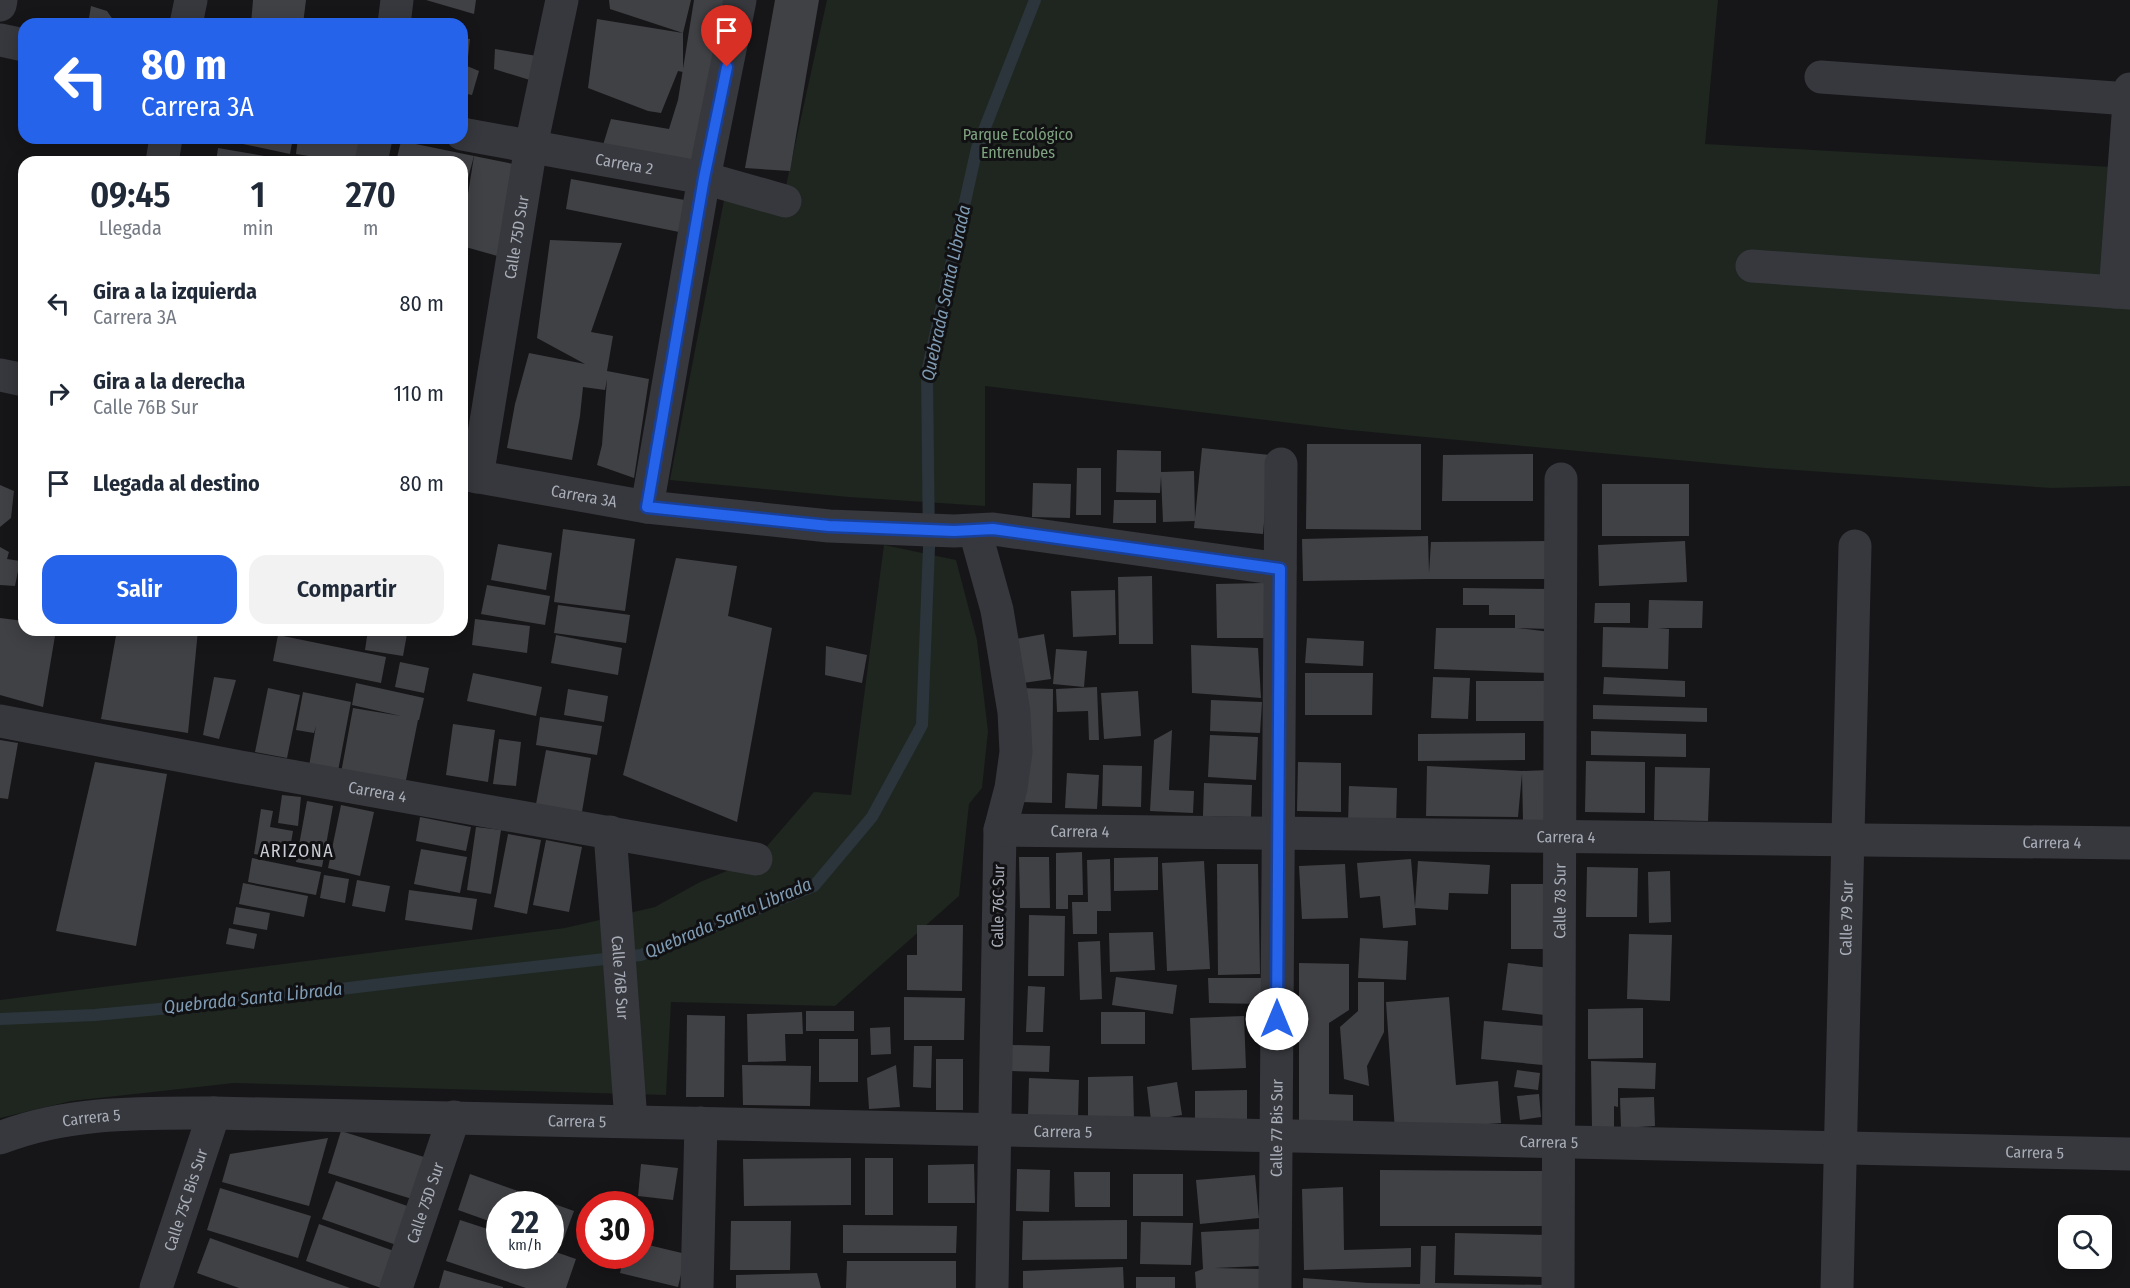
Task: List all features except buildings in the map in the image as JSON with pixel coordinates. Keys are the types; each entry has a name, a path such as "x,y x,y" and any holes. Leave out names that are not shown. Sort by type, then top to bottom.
{"street":[{"path":"0,5 1,0"},
{"path":"187,18 191,0"},
{"path":"395,18 397,0"},
{"name":"Calle 75D Sur","path":"469,475 531,146 562,0"},
{"path":"647,507 704,178 740,0"},
{"path":"0,40 18,44"},
{"path":"1752,266 2122,292 2130,94 1821,77"},
{"name":"Carrera 2","path":"468,135 704,178 785,201"},
{"path":"0,375 18,379"},
{"name":"Calle 77 Bis Sur","path":"1275,1288 1281,464"},
{"name":"Carrera 3A","path":"469,475 647,507 829,526 964,531 993,529 1280,569"},
{"name":"Calle 78 Sur","path":"1558,1288 1561,479"},
{"name":"Calle 76C Sur","path":"964,531 997,610 1014,712 1016,752 1011,788 1000,830 992,1288"},
{"name":"Calle 79 Sur","path":"1837,1288 1855,546"},
{"name":"Carrera 4","path":"0,721 240,767 756,859"},
{"name":"Carrera 4","path":"1000,830 2130,843"},
{"name":"Calle 76B Sur","path":"610,832 631,1121"},
{"name":"Carrera 5","path":"0,1138 17,1131 81,1118 127,1113 214,1113 2130,1154"},
{"name":"Calle 75C Bis Sur","path":"156,1288 214,1113"},
{"name":"Calle 75D Sur","path":"396,1288 454,1117"},
{"path":"698,1288 701,1123"}],"green space":[{"name":"Parque Ecológico Entrenubes","path":"827,0 1718,0 1705,144 2130,168 2130,486 2051,488 1766,468 1349,430 985,386 985,506 849,497 670,480 725,195 782,204"},
{"path":"884,545 956,560 977,640 988,731 982,788 969,804 959,896 835,1006 671,1002 666,1095 234,1083 71,1101 0,1118 0,1000 565,928 655,907 700,882 756,859 814,792 851,795"}],"waterway":[{"name":"Quebrada Santa Librada","path":"0,1019 95,1015 224,1003 641,955 814,886 872,817 922,725 929,547 927,372 977,148 1035,0"}],"district":[{"name":"ARIZONA","path":"297,851"}],"route":[{"path":"727,67 704,178 647,507 829,526 954,531 993,529 1280,569 1277,1019"}]}
